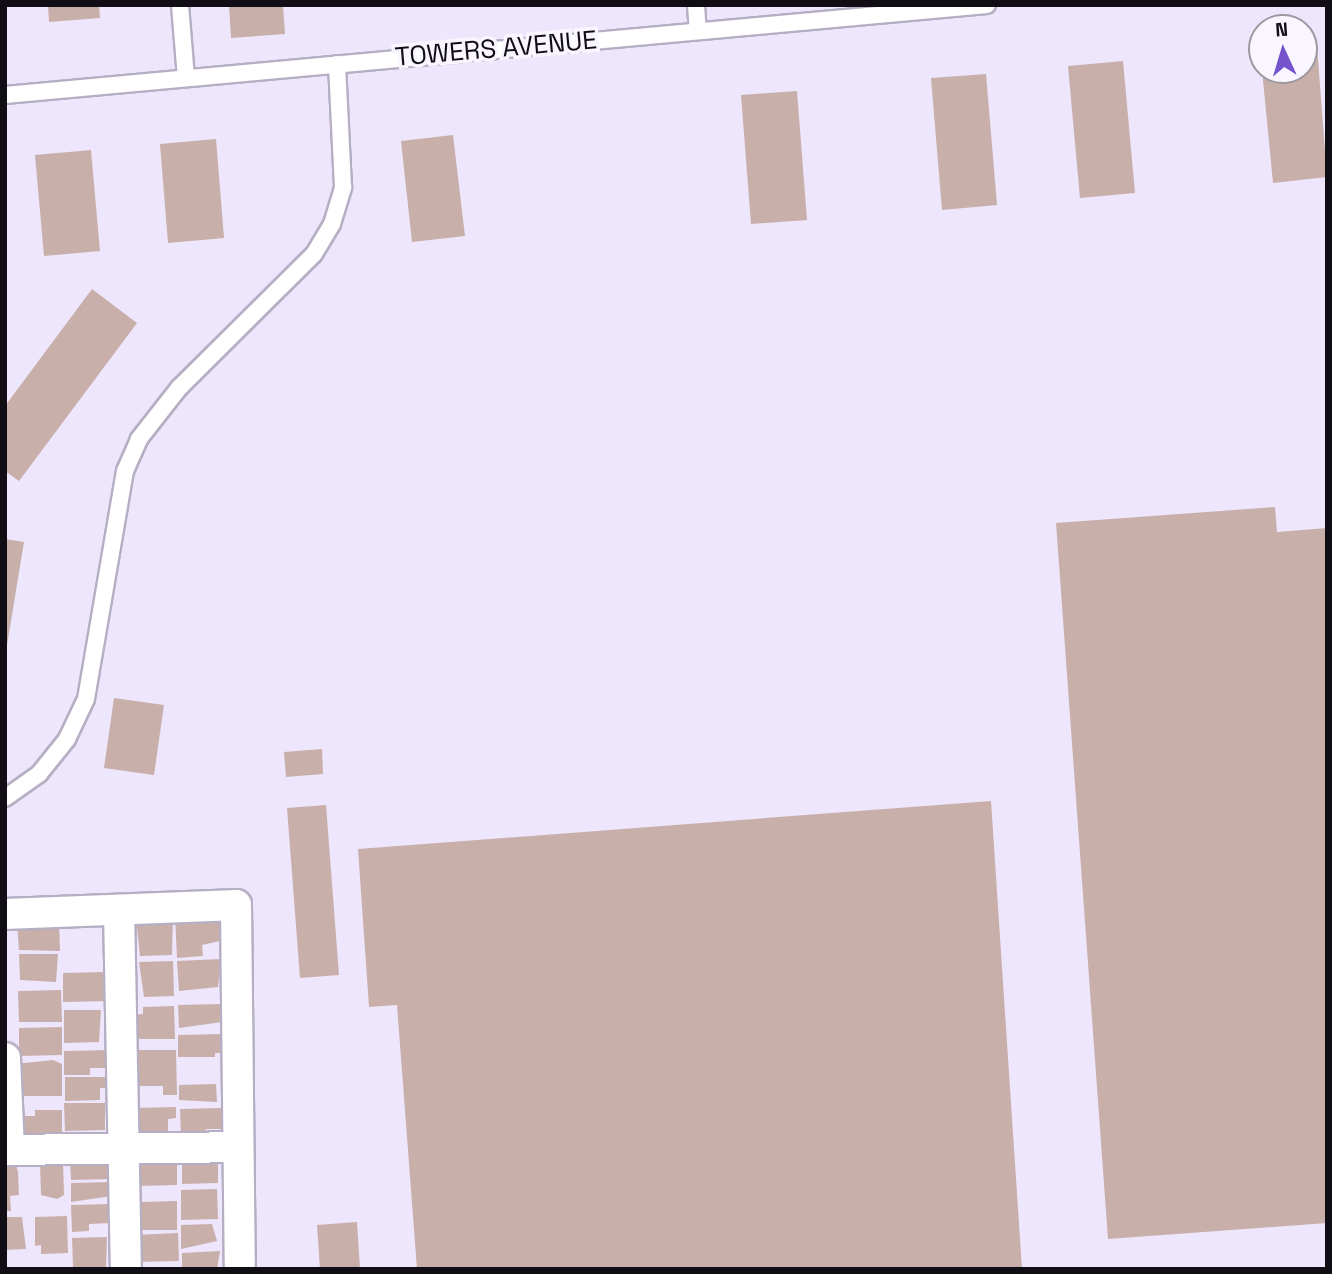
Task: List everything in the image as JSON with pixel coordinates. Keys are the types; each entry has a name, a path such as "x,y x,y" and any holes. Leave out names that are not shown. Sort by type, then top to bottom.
{"street":[{"path":"5,914 236,905 240,1269"},
{"path":"119,909 126,1269"},
{"path":"5,1058 7,1150 238,1147"}],"lane":[{"path":"180,5 186,78"},
{"path":"696,5 698,32"},
{"name":"TOWERS AVENUE","path":"5,95 987,5"},
{"path":"5,798 39,774 67,739 86,699 125,471 139,439 179,388 314,254 332,223 343,173 337,64"}],"building":[{"path":"48,5 99,5 100,18 49,22"},
{"path":"229,5 283,5 285,34 231,38"},
{"path":"1318,59 1327,177 1273,183 1263,84 1318,84"},
{"path":"1123,61 1135,193 1080,198 1068,66"},
{"path":"986,74 997,205 942,210 931,78"},
{"path":"797,91 807,220 751,224 741,95"},
{"path":"453,135 465,236 412,242 401,141"},
{"path":"216,139 224,238 168,243 160,144"},
{"path":"91,150 100,251 44,256 35,155"},
{"path":"92,289 137,323 19,481 5,471 5,406"},
{"path":"1275,507 1277,532 1327,528 1327,1223 1108,1239 1056,523"},
{"path":"5,539 24,542 7,645 5,645"},
{"path":"114,698 164,705 154,775 104,768"},
{"path":"322,749 323,774 286,777 284,752"},
{"path":"991,801 1022,1269 417,1269 397,1005 369,1007 358,849"},
{"path":"326,805 339,975 300,978 287,808"},
{"path":"175,916 219,918 220,941 202,945 203,956 177,958"},
{"path":"173,917 172,955 140,956 136,919"},
{"path":"59,923 60,951 19,950 17,924"},
{"path":"19,954 58,954 56,982 20,980"},
{"path":"221,959 218,987 179,991 177,961"},
{"path":"173,961 174,996 144,997 139,962"},
{"path":"106,972 111,1001 63,1002 63,973"},
{"path":"61,990 62,1022 19,1022 18,991"},
{"path":"222,1004 222,1022 179,1028 178,1005"},
{"path":"174,1006 175,1039 135,1039 133,1015 143,1014 143,1007"},
{"path":"64,1010 101,1010 99,1042 64,1043"},
{"path":"62,1027 62,1055 19,1056 19,1028"},
{"path":"223,1034 223,1053 215,1053 215,1057 178,1057 178,1035"},
{"path":"112,1050 112,1068 90,1068 90,1075 64,1075 64,1051"},
{"path":"134,1050 176,1050 177,1095 163,1095 163,1086 134,1086"},
{"path":"53,1060 62,1064 62,1096 15,1096 15,1064"},
{"path":"65,1077 111,1077 111,1088 100,1088 100,1100 65,1101"},
{"path":"216,1084 217,1102 179,1100 179,1085"},
{"path":"64,1103 105,1103 105,1130 65,1131"},
{"path":"176,1107 176,1118 168,1119 168,1134 134,1134 133,1108"},
{"path":"221,1108 221,1129 206,1129 206,1138 181,1138 180,1109"},
{"path":"35,1110 62,1110 62,1140 21,1138 21,1116 35,1116"},
{"path":"218,1158 218,1183 182,1184 182,1159"},
{"path":"5,1160 15,1160 18,1172 19,1195 10,1196 11,1211 5,1211"},
{"path":"92,1160 92,1165 112,1164 112,1179 71,1180 70,1161"},
{"path":"135,1162 177,1162 177,1185 136,1186"},
{"path":"40,1163 63,1163 64,1195 57,1199 41,1195"},
{"path":"112,1182 112,1196 71,1202 71,1183"},
{"path":"217,1189 218,1219 181,1220 181,1190"},
{"path":"177,1201 177,1230 141,1230 141,1202"},
{"path":"110,1204 111,1223 89,1224 89,1231 72,1232 71,1205"},
{"path":"67,1216 68,1253 41,1254 41,1245 35,1246 35,1217"},
{"path":"5,1217 22,1217 26,1249 5,1250"},
{"path":"357,1222 360,1269 320,1269 317,1225"},
{"path":"212,1224 217,1241 181,1249 181,1225"},
{"path":"178,1233 179,1261 136,1262 135,1235"},
{"path":"107,1237 106,1267 73,1267 72,1238"},
{"path":"220,1251 217,1269 182,1269 182,1253"}]}
